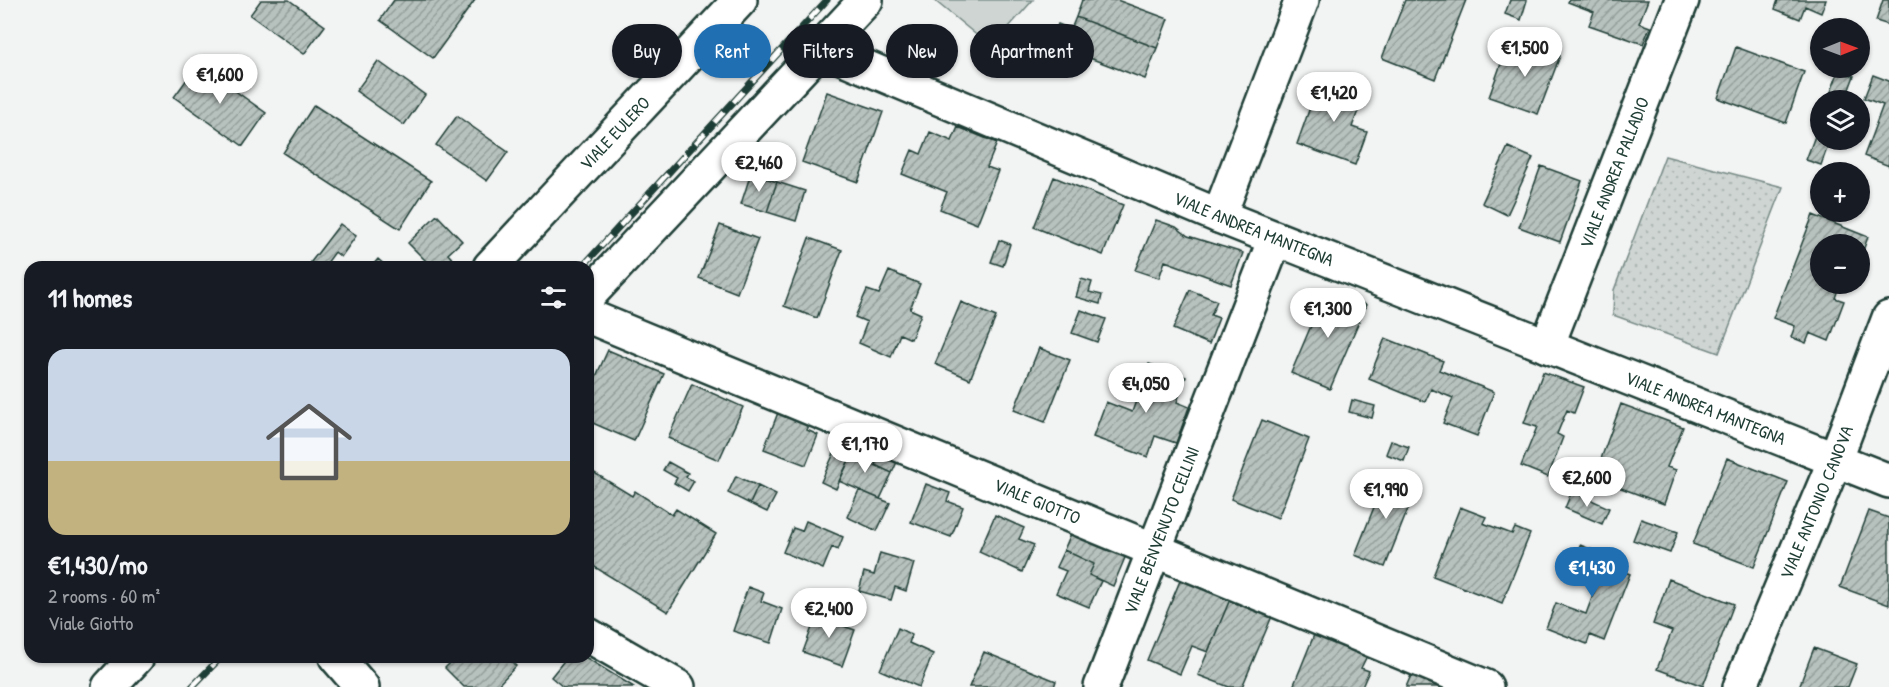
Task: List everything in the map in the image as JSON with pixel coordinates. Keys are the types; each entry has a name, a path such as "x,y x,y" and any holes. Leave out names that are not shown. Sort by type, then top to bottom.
{"street":[{"name":"VIALE EULERO","path":"496,261 741,0"},
{"path":"843,24 866,0"},
{"path":"1219,216 1302,0"},
{"name":"VIALE ANDREA PALLADIO","path":"1547,346 1682,0"},
{"name":"VIALE ANDREA MANTEGNA","path":"874,71 1275,239 1889,481"},
{"path":"594,290 792,78"},
{"name":"VIALE BENVENUTO CELLINI","path":"1101,687 1275,239"},
{"name":"VIALE GIOTTO","path":"594,318 1486,687"},
{"name":"VIALE ANTONIO CANOVA","path":"1740,687 1835,460 1889,318"},
{"path":"594,638 678,687"},
{"path":"109,687 131,663"},
{"path":"341,663 362,687"}],"shaded area":[{"path":"934,0 1033,0 1012,24 970,24 970,30"},
{"path":"1665,156 1783,187 1719,353 1613,315 1614,290"}],"building":[{"path":"261,0 289,0 325,26 304,54 250,15"},
{"path":"394,0 475,0 433,58 380,20"},
{"path":"1082,0 1117,0 1168,19 1157,48 1076,17"},
{"path":"1405,0 1466,0 1435,79 1382,58"},
{"path":"1510,0 1527,0 1521,20 1505,14"},
{"path":"1569,0 1648,0 1639,23 1650,27 1643,44 1589,25 1594,12 1568,2"},
{"path":"1778,0 1826,0 1821,13 1805,6 1800,19 1775,9"},
{"path":"1883,0 1889,0 1889,25 1876,21"},
{"path":"1076,17 1157,48 1145,79 1094,60 1094,24 1073,24"},
{"path":"1528,45 1560,56 1538,114 1489,97 1507,47 1525,54"},
{"path":"1736,47 1804,72 1786,123 1718,98"},
{"path":"378,61 425,95 404,125 356,91"},
{"path":"198,64 266,113 243,146 174,97"},
{"path":"1873,75 1889,81 1889,166 1864,156 1866,150 1870,150 1870,140 1883,105 1870,100 1870,90 1867,90"},
{"path":"1836,78 1853,78 1849,90 1832,90"},
{"path":"1320,79 1364,95 1352,127 1367,132 1355,165 1297,144"},
{"path":"827,92 883,112 858,182 802,162"},
{"path":"314,105 431,181 400,229 283,153"},
{"path":"457,116 508,152 487,181 436,145"},
{"path":"958,127 997,143 987,167 998,171 977,224 940,209 947,192 902,174 912,150 921,154 930,132 952,141"},
{"path":"1508,147 1533,158 1507,215 1482,203"},
{"path":"1810,149 1826,150 1822,162 1806,160"},
{"path":"1541,166 1582,181 1560,242 1519,227"},
{"path":"751,173 777,182 767,212 741,204"},
{"path":"1054,177 1123,205 1103,255 1034,227"},
{"path":"777,182 805,191 796,221 767,212"},
{"path":"437,215 462,241 448,254 454,261 426,261 408,243"},
{"path":"1156,220 1176,227 1188,236 1243,253 1231,285 1165,261 1159,278 1135,270"},
{"path":"1810,222 1830,222 1860,234 1810,234 1810,294 1836,294 1835,298 1844,301 1829,341 1810,333 1806,343 1791,337 1795,326 1773,318"},
{"path":"340,224 356,236 341,257 335,252 328,261 312,261"},
{"path":"720,225 758,239 737,293 699,278"},
{"path":"809,238 842,250 817,318 784,306"},
{"path":"999,240 1010,244 1003,266 991,262"},
{"path":"889,271 920,284 910,309 921,314 911,339 900,334 891,357 859,343 867,322 855,317 867,290 879,294"},
{"path":"1081,279 1092,282 1089,292 1102,295 1100,304 1076,297"},
{"path":"1327,288 1366,305 1330,389 1291,373"},
{"path":"1190,290 1217,301 1211,315 1219,318 1209,344 1173,329"},
{"path":"961,302 996,317 970,379 935,364"},
{"path":"1081,310 1106,319 1097,342 1072,333"},
{"path":"1385,338 1443,361 1439,370 1494,392 1477,436 1443,423 1453,398 1431,389 1425,402 1369,379"},
{"path":"1039,348 1070,360 1045,422 1014,410"},
{"path":"608,350 664,374 634,441 594,424 594,381"},
{"path":"1149,364 1186,377 1177,402 1189,407 1176,443 1155,436 1148,457 1093,437 1106,402 1132,412"},
{"path":"1543,372 1584,387 1574,413 1567,410 1557,434 1563,437 1548,477 1521,466 1537,427 1524,423"},
{"path":"692,384 743,407 719,460 668,438"},
{"path":"1352,400 1375,406 1372,418 1349,412"},
{"path":"1621,404 1683,427 1667,467 1676,470 1664,504 1594,478"},
{"path":"779,410 810,422 807,430 818,435 806,465 764,449"},
{"path":"1262,420 1309,439 1278,518 1231,499"},
{"path":"840,440 855,447 836,489 821,482"},
{"path":"877,440 902,451 892,473 875,465 878,457 871,454"},
{"path":"1391,441 1409,447 1404,461 1386,454"},
{"path":"855,447 878,457 875,465 892,473 880,499 839,481"},
{"path":"1727,458 1788,482 1754,567 1693,544"},
{"path":"668,462 688,473 686,477 694,481 688,491 674,483 677,478 663,470"},
{"path":"1388,472 1418,484 1385,567 1355,555"},
{"path":"594,473 632,496 635,491 672,515 676,509 716,534 668,612 594,566"},
{"path":"736,476 758,486 750,504 728,493"},
{"path":"926,484 950,493 947,501 963,507 951,537 911,522"},
{"path":"758,486 776,495 767,512 750,504"},
{"path":"859,490 890,503 877,531 847,517"},
{"path":"1572,491 1609,508 1602,524 1565,508"},
{"path":"1460,507 1486,517 1483,523 1512,534 1515,528 1530,534 1502,603 1433,576"},
{"path":"1869,511 1889,518 1889,605 1840,587"},
{"path":"995,515 1024,528 1019,539 1034,545 1022,572 979,552"},
{"path":"1641,519 1678,532 1670,553 1633,540"},
{"path":"806,521 843,537 838,550 832,547 823,569 783,552 793,528 802,531"},
{"path":"1076,522 1130,546 1113,586 1089,575 1094,564 1064,550"},
{"path":"1580,545 1621,561 1617,569 1630,574 1604,641 1590,635 1587,644 1546,628 1556,603 1586,614 1597,584 1569,573"},
{"path":"1064,550 1094,564 1089,575 1101,581 1089,607 1056,593 1066,571 1056,567"},
{"path":"880,553 914,563 906,591 895,587 891,600 859,591 864,572 874,575"},
{"path":"1182,576 1231,597 1208,652 1192,646 1180,674 1147,660"},
{"path":"1669,579 1734,604 1703,686 1657,669 1672,631 1653,624"},
{"path":"748,587 764,593 761,601 782,609 771,643 733,631"},
{"path":"1231,597 1273,614 1242,687 1229,687 1198,675"},
{"path":"819,608 838,615 835,623 855,630 842,666 803,652"},
{"path":"898,628 912,635 909,643 933,654 919,687 880,670"},
{"path":"1316,630 1369,652 1361,668 1369,671 1362,687 1293,687"},
{"path":"1814,648 1857,664 1848,687 1799,687"},
{"path":"984,652 1056,681 1054,687 969,687"},
{"path":"450,663 513,663 516,666 496,687 464,687 445,668"},
{"path":"562,663 594,663 634,687 563,687 551,677"},
{"path":"1415,666 1463,687 1406,687"}],"railway":[{"path":"588,261 827,0"},
{"path":"192,687 215,663"}]}
